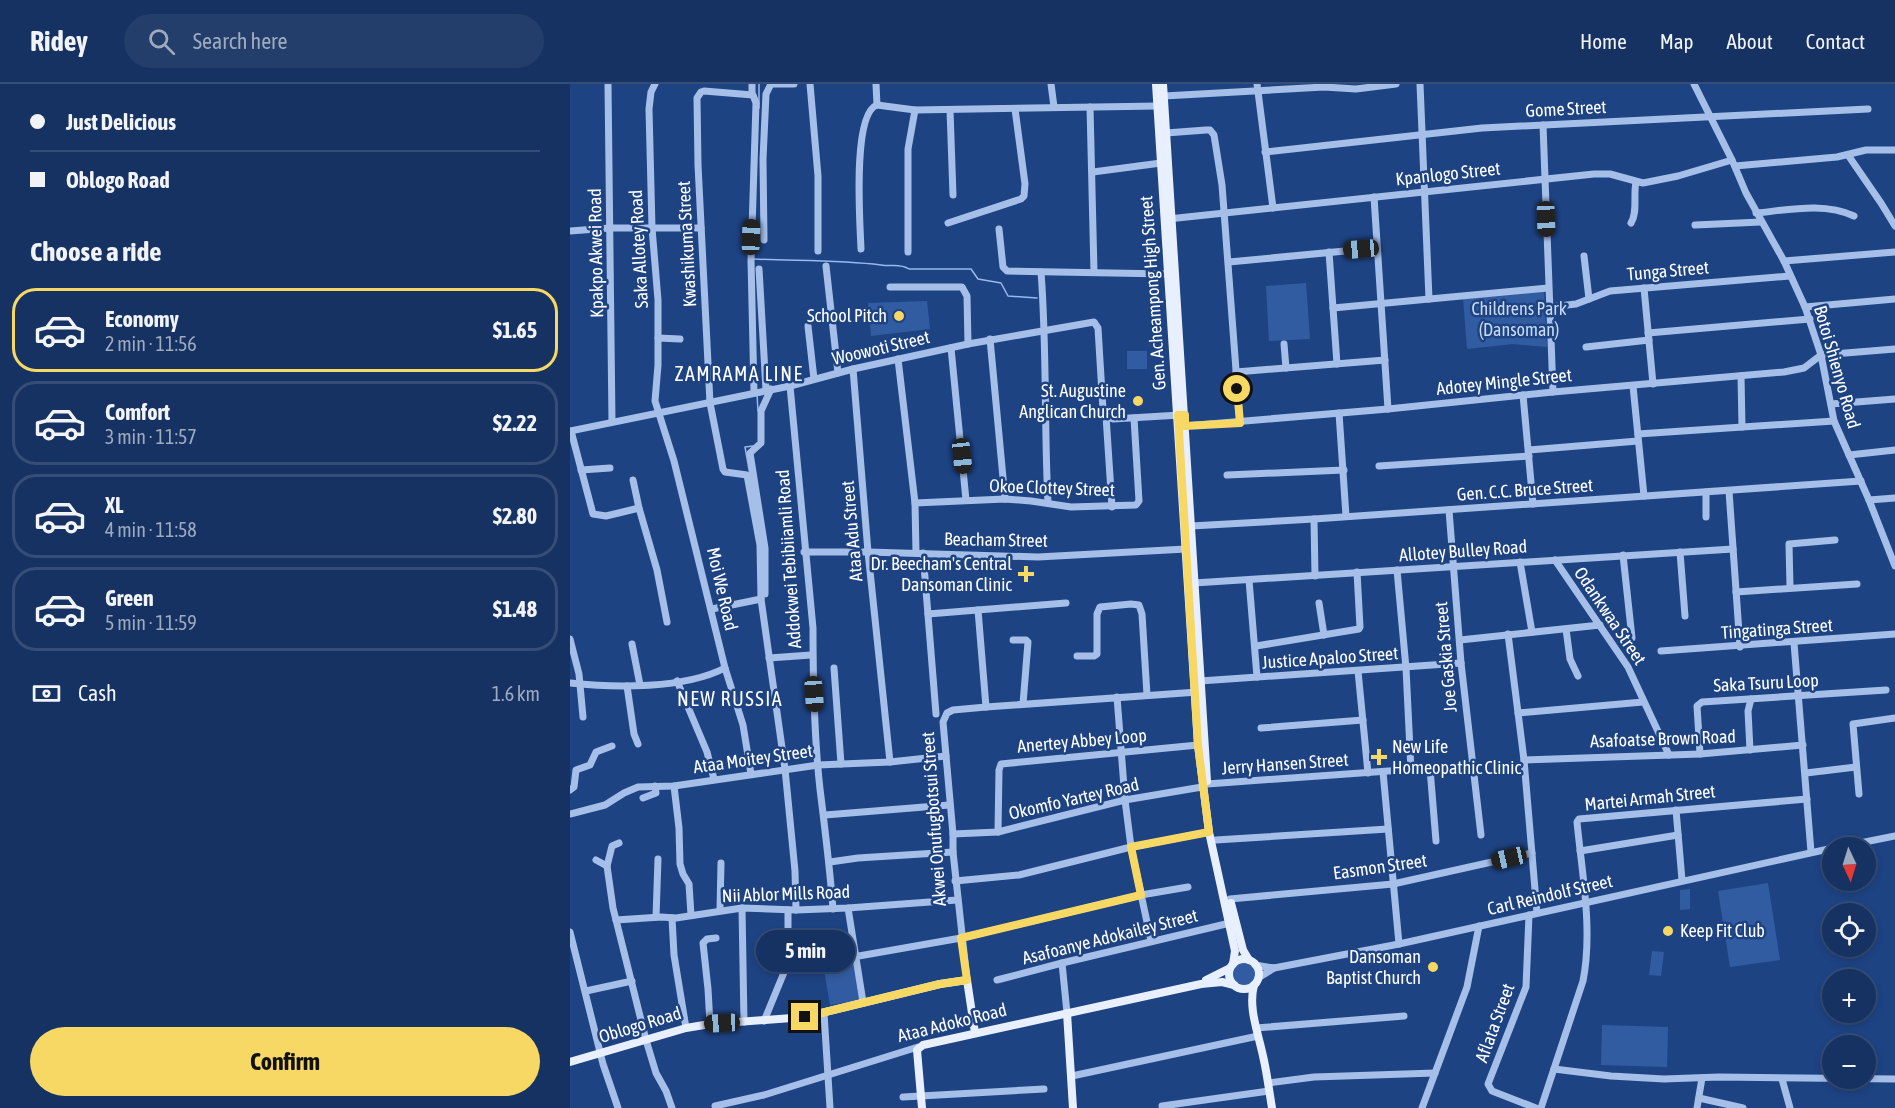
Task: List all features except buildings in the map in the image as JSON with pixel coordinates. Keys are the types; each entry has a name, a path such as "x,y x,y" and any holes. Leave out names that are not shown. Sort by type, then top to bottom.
{"main road":[{"name":"Gen. Acheampong High Street","path":"1156,84 1182,415 1186,549 1205,786 1209,832 1235,955 1231,966"},
{"name":"Gen. Acheampong High Street","path":"1163,84 1168,219 1167,274 1185,426 1200,681 1198,745 1230,899 1244,950 1252,962"},
{"path":"1252,1010 1229,977 1231,966 1240,960 1252,962 1258,970 1252,993 1252,1010 1272,1108"},
{"name":"Ataa Adoko Road","path":"1201,984 1231,966"},
{"name":"Oblogo Road","path":"570,1062 686,1028 824,1013 940,984 967,980"},
{"name":"Akwei Onufugbotsui Street","path":"967,980 975,1033"},
{"path":"1236,987 1248,988 1256,981"},
{"name":"Ataa Adoko Road","path":"918,1047 1201,984 1222,982 1236,987"},
{"path":"1067,1013 1073,1108"},
{"path":"918,1047 922,1108"}],"street":[{"name":"Kpakpo Akwei Road","path":"608,84 612,422"},
{"name":"Saka Allotey Road","path":"655,84 651,92 649,109 652,228 658,300 655,397 660,412"},
{"path":"752,84 752,95 756,103 750,260 762,391"},
{"path":"764,240 763,159 766,94 771,84 794,84"},
{"path":"810,84 818,176 818,251"},
{"path":"876,84 877,105"},
{"path":"1051,84 1054,107"},
{"path":"1164,96 1258,88 1356,89 1395,84"},
{"path":"1420,84 1429,299"},
{"name":"Botoi Shienyo Road","path":"1694,84 1756,213 1784,261 1805,307 1821,355 1834,421 1891,546 1895,566"},
{"path":"706,88 752,95"},
{"name":"Kwashikuma Street","path":"706,88 697,98 698,165 710,403 723,469 725,472 747,475 760,545 762,599"},
{"path":"1258,88 1272,208"},
{"path":"861,249 861,147 871,107 877,105 915,110 950,110 1158,106"},
{"path":"1090,106 1094,272"},
{"path":"948,223 1021,199 1024,196 1025,183 1015,109"},
{"name":"Gome Street","path":"1265,152 1482,128 1868,109"},
{"path":"908,252 908,149 915,110"},
{"path":"950,110 953,195"},
{"path":"1543,125 1553,392"},
{"path":"1166,133 1206,130 1213,132 1224,213 1240,423"},
{"name":"Kpanlogo Street","path":"1168,219 1545,178 1610,174 1636,182 1678,176 1733,163 1837,157 1866,150 1895,150"},
{"path":"1848,155 1895,226"},
{"path":"1093,172 1161,163"},
{"path":"1631,223 1635,216 1633,194 1636,182"},
{"path":"1374,197 1388,409"},
{"path":"1756,213 1803,208 1832,208 1854,216"},
{"path":"1695,225 1761,222"},
{"path":"570,231 610,228 701,228"},
{"path":"999,229 1005,270 1167,274"},
{"path":"1228,262 1377,248"},
{"path":"1329,252 1337,364"},
{"path":"1784,261 1895,252"},
{"path":"1584,256 1589,299"},
{"path":"826,266 838,373"},
{"path":"759,269 761,443 750,453 765,548 762,599 785,769 795,871 792,910 783,964 785,970 764,1021"},
{"path":"1041,272 1046,330 1045,457 1048,503"},
{"name":"Tunga Street","path":"1550,307 1573,305 1607,291 1790,276"},
{"path":"890,286 962,287 967,296 968,344"},
{"path":"1333,308 1548,288"},
{"path":"1644,288 1653,384"},
{"path":"1805,307 1895,299"},
{"path":"1586,347 1648,337 1810,319"},
{"name":"Woowoti Street","path":"571,431 790,386 854,369 990,339 1094,322 1098,328 1103,410 1106,416"},
{"path":"808,326 814,379"},
{"path":"658,338 680,339"},
{"path":"990,339 1005,499"},
{"path":"1284,344 1286,368"},
{"path":"951,348 966,500"},
{"path":"1821,355 1895,349"},
{"name":"Adotey Mingle Street","path":"1185,426 1240,423 1796,370 1803,368 1821,355"},
{"path":"898,359 928,614 936,714"},
{"path":"1236,372 1385,360"},
{"name":"Ataa Adu Street","path":"854,369 868,552 890,762"},
{"path":"1741,376 1742,427"},
{"name":"Addokwei Tebibiiamli Road","path":"790,386 813,628 812,655 818,765 830,862 832,909"},
{"path":"1634,386 1644,496"},
{"path":"1523,395 1533,504"},
{"path":"1831,404 1895,399"},
{"name":"Moi We Road","path":"660,412 683,493 725,668 743,725 751,774"},
{"path":"1339,413 1346,516"},
{"path":"1112,507 1106,416 1113,419 1182,415"},
{"name":"Okoe Clottey Street","path":"915,503 1005,499 1071,507 1112,507 1138,503 1134,418"},
{"path":"1379,466 1529,453 1742,427 1834,421"},
{"path":"571,431 580,470 595,516 606,516 639,508"},
{"path":"1849,455 1895,450"},
{"path":"580,470 610,468"},
{"path":"1227,475 1344,470"},
{"path":"633,480 668,622"},
{"name":"Gen. C.C. Bruce Street","path":"1191,526 1861,481"},
{"path":"1729,491 1740,647"},
{"path":"1706,492 1706,517"},
{"path":"1869,500 1895,498"},
{"name":"Joe Gaskia Street","path":"1449,510 1461,663 1481,836"},
{"path":"1314,519 1315,576"},
{"path":"1790,587 1789,544 1835,540"},
{"name":"Beacham Street","path":"804,552 1038,557 1186,549"},
{"name":"Allotey Bulley Road","path":"1194,583 1733,549"},
{"path":"1680,552 1685,616"},
{"path":"1623,555 1632,638"},
{"name":"Odankwaa Street","path":"1555,560 1628,667 1669,755"},
{"path":"1520,562 1532,632"},
{"path":"1396,570 1406,668 1411,770"},
{"path":"1256,646 1356,631 1360,627 1357,572"},
{"path":"1249,580 1257,677"},
{"path":"1736,592 1857,584"},
{"path":"712,609 762,599"},
{"path":"928,614 1066,603"},
{"path":"1077,656 1094,656 1098,652 1098,609 1131,603 1139,605 1142,614 1148,695"},
{"path":"1319,603 1324,635"},
{"path":"978,610 986,707"},
{"path":"1460,640 1600,625"},
{"path":"1566,629 1570,659 1578,676"},
{"path":"1508,634 1524,760 1532,853 1533,914"},
{"name":"Tingatinga Street","path":"1661,651 1895,634"},
{"path":"570,639 576,659 583,717"},
{"path":"1013,640 1028,642 1023,704"},
{"path":"1794,643 1811,852"},
{"path":"632,644 640,685"},
{"path":"769,658 812,655"},
{"name":"Justice Apaloo Street","path":"1200,681 1461,663"},
{"path":"570,683 593,686 640,685 677,681 715,673 725,668"},
{"path":"834,668 841,764"},
{"path":"1358,671 1368,773"},
{"path":"677,681 707,752 714,779"},
{"path":"627,686 634,734 638,744"},
{"name":"Saka Tsuru Loop","path":"1700,754 1697,706 1699,703 1886,690"},
{"name":"Akwei Onufugbotsui Street","path":"967,980 955,881 949,805 943,722 947,713 953,710 986,707 1198,692"},
{"path":"1118,698 1125,801 1131,847 1151,941"},
{"path":"1750,699 1748,711 1750,750"},
{"path":"1518,713 1643,702"},
{"path":"1859,794 1853,724 1895,718"},
{"path":"1261,728 1363,720"},
{"name":"Anertey Abbey Loop","path":"998,832 1001,764 1198,745"},
{"name":"Asafoatse Brown Road","path":"1524,760 1700,754 1803,745"},
{"path":"570,790 574,787 576,770 592,764 596,752 612,747"},
{"name":"Ataa Moitey Street","path":"570,814 605,805 638,787 674,786 818,765 890,762 946,756"},
{"name":"Jerry Hansen Street","path":"1205,786 1472,765"},
{"path":"1806,773 1856,767"},
{"path":"1430,769 1436,841"},
{"path":"1383,772 1399,944"},
{"path":"643,798 656,793 655,786"},
{"path":"674,786 680,864 689,884 691,915"},
{"name":"Okomfo Yartey Road","path":"953,834 998,832 1125,801 1205,786"},
{"name":"Martei Armah Street","path":"1541,1108 1586,966 1587,944 1577,822 1579,819 1807,799"},
{"path":"825,815 949,805"},
{"path":"1676,810 1682,880"},
{"path":"1216,840 1388,830"},
{"path":"955,881 1019,875 1131,847 1209,832"},
{"path":"1580,851 1678,835"},
{"name":"Carl Reindolf Street","path":"1876,840 1895,836"},
{"path":"619,843 612,846 607,867 616,920 646,1040 656,1073 672,1108"},
{"name":"Carl Reindolf Street","path":"1256,981 1274,968 1399,944 1822,850"},
{"path":"830,862 953,852"},
{"name":"Easmon Street","path":"1230,899 1393,884 1532,853"},
{"path":"656,917 658,859"},
{"path":"596,860 607,867"},
{"path":"720,910 721,863"},
{"path":"836,960 961,938 1141,895 1188,887"},
{"name":"Nii Ablor Mills Road","path":"616,920 672,918 720,910 832,909 957,900"},
{"path":"848,908 863,1002"},
{"path":"742,909 744,1022"},
{"name":"Aflata Street","path":"1533,914 1526,987 1488,1084 1492,1091 1536,1108"},
{"path":"672,918 686,1028"},
{"name":"Asafoanye Adokailey Street","path":"997,980 1230,923"},
{"path":"1422,1108 1467,987 1479,926"},
{"path":"570,932 610,1089 618,1108"},
{"path":"710,1024 703,943 704,940 716,938"},
{"name":"Carl Reindolf Street","path":"1252,962 1274,968"},
{"path":"1062,963 1067,1013"},
{"path":"586,990 632,981"},
{"path":"824,1013 830,1108"},
{"path":"1072,1076 1257,1032 1404,1016"},
{"name":"Ataa Adoko Road","path":"715,1106 764,1095 918,1047"},
{"path":"1554,1069 1643,1078 1895,1079"},
{"path":"1162,1106 1314,1077 1435,1073"},
{"path":"1697,1108 1702,1078"},
{"path":"1782,1079 1790,1108"},
{"path":"903,1097 1044,1089"},
{"path":"1699,1098 1743,1108"}],"green space":[{"path":"1306,283 1310,339 1269,341 1266,286"},
{"name":"Childrens Park (Dansoman)","path":"1544,291 1547,347 1513,344 1467,349 1463,298"},
{"name":"School Pitch","path":"927,301 930,329 871,336 868,303"},
{"path":"1127,351 1147,351 1147,369 1127,369"},
{"path":"1768,883 1780,960 1730,967 1718,891"},
{"path":"1690,889 1690,909 1680,910 1680,890"},
{"path":"1652,951 1664,952 1661,976 1649,975"},
{"path":"854,958 861,1000 830,1005 823,964"},
{"path":"1244,961 1253,965 1257,974 1253,983 1244,987 1235,983 1231,974 1235,965"},
{"path":"1602,1025 1668,1027 1667,1067 1601,1065"}],"waterway":[{"path":"759,84 759,108"},
{"path":"754,259 849,262 899,266 909,269 971,269 978,279 1001,283 1008,296 1037,298"},
{"path":"757,394 758,411"},
{"path":"750,475 745,447 753,446"}],"place":[{"name":"School Pitch","path":"899,316"},
{"name":"St. Augustine Anglican Church","path":"1138,401"},
{"name":"Dr. Beecham's Central Dansoman Clinic","path":"1026,574"},
{"name":"New Life Homeopathic Clinic","path":"1379,757"},
{"name":"Keep Fit Club","path":"1668,931"},
{"name":"Dansoman Baptist Church","path":"1433,967"}],"district":[{"name":"ZAMRAMA LINE","path":"739,374"},
{"name":"NEW RUSSIA","path":"730,699"}],"route":[{"path":"805,1017 940,984 967,980 961,938 1141,895 1131,847 1209,832 1198,745 1178,415 1185,415 1185,426 1240,423 1237,389"}]}
